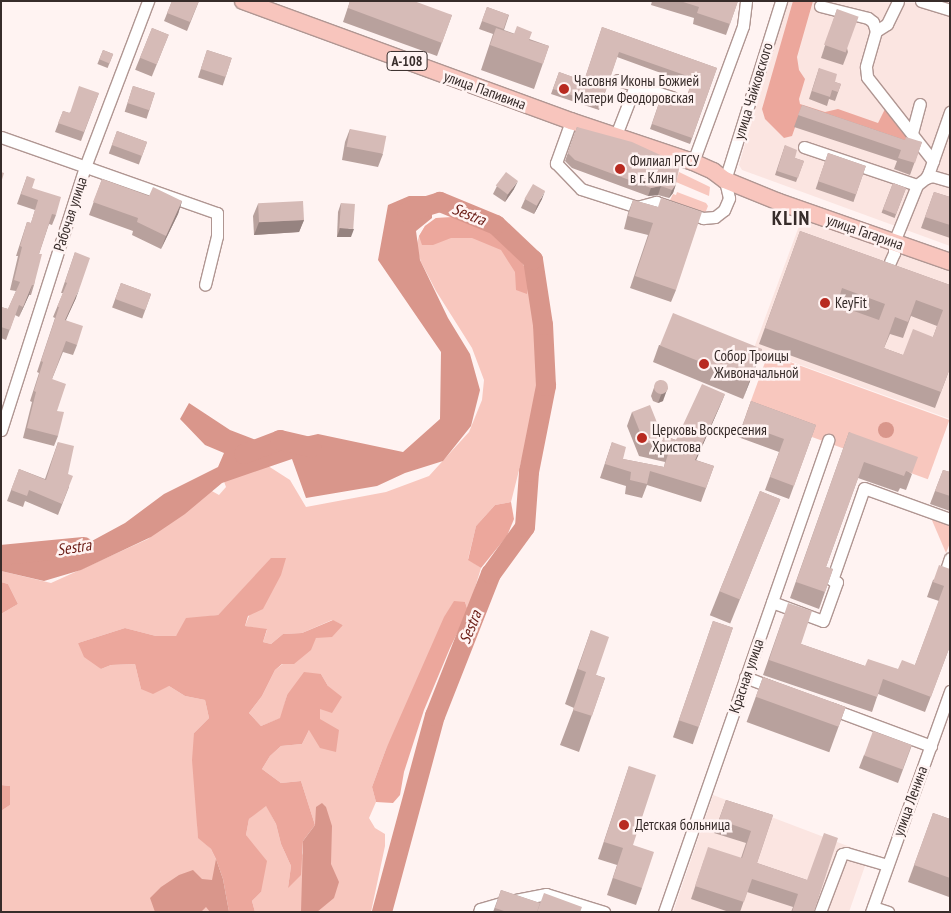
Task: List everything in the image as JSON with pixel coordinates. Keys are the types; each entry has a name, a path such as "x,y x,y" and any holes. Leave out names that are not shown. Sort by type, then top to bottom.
{"highway":[{"name":"улица Папивина","path":"242,1 571,121 693,162 714,171 725,180"},
{"name":"улица Гагарина","path":"725,180 779,202 950,262"}],"street":[{"name":"Рабочая улица","path":"1,430 85,167 148,1"},
{"path":"693,162 743,26 746,1"},
{"name":"улица Чайковского","path":"725,180 781,1"},
{"path":"876,31 887,24 898,1"},
{"path":"921,1 950,10"},
{"path":"820,6 868,18 875,26 876,31 866,67 868,77 933,161"},
{"path":"618,80 672,97"},
{"path":"616,135 635,86"},
{"path":"912,134 920,104"},
{"path":"890,262 894,242 921,182 933,161 950,112"},
{"path":"571,121 556,163 575,184 587,191 637,207 656,202 703,218 710,218 720,214 727,204 729,192 725,180"},
{"path":"1,137 216,212 216,236 205,285"},
{"path":"804,147 921,182 932,176 950,181"},
{"name":"Красная улица","path":"664,912 828,440"},
{"path":"772,602 824,620 837,582 832,580 864,488 950,519"},
{"path":"745,677 782,691"},
{"name":"улица Ленина","path":"872,909 950,691"},
{"path":"819,705 930,746"},
{"path":"820,912 842,854 846,853 887,865"},
{"path":"479,911 546,894 604,912"},
{"path":"872,909 888,912"}],"shaded area":[{"path":"785,1 950,3 950,246 742,170 739,165"},
{"path":"793,1 813,1 797,57 799,70 805,79 799,99 800,104 825,112 838,109 878,123 885,109 905,134 907,140 903,144 799,116 792,136 784,138 765,119 762,109"},
{"path":"679,172 710,187 709,196 676,182"},
{"path":"677,192 706,203 708,206 705,213 669,202 673,194 676,195"},
{"path":"456,217 484,229 504,242 520,259 530,277 534,293 539,347 539,391 511,502 495,505 476,526 468,559 481,568 468,611 465,602 386,749 372,787 376,802 369,818 375,828 385,834 385,846 371,912 255,912 252,901 261,892 246,835 249,819 266,805 276,824 281,844 291,866 288,888 315,825 301,781 281,783 262,769 270,756 281,746 302,744 309,730 320,719 320,709 328,686 321,674 287,695 281,718 261,726 249,713 262,696 275,670 316,638 343,625 332,620 302,633 283,634 271,644 263,642 267,630 245,626 272,558 218,615 204,617 176,636 156,636 125,628 78,643 101,669 111,665 135,664 141,689 169,686 185,696 205,700 209,718 194,733 198,837 211,849 216,859 229,912 1,912 1,811 10,805 10,786 1,785 1,614 18,604 8,584 1,582 1,571 51,583 148,539 210,490 219,495 226,487 222,476 265,464 290,480 306,507 386,492 429,476 469,432 482,400 484,380 472,348 436,291 421,262 416,247 419,236 425,226 436,218"},
{"path":"456,217 484,229 504,242 520,259 530,277 527,294 516,290 515,272 501,250 472,238 451,238 433,245 422,245 419,236 425,226 436,218"},
{"path":"802,218 950,272 950,419 754,348"},
{"path":"768,354 949,420 928,479 746,413"},
{"path":"511,502 514,519 507,536 481,568 468,560 476,526 495,505"},
{"path":"931,518 950,525 950,543 946,553"},
{"path":"271,558 286,558 281,575 263,609 248,616 245,626 267,629 263,642 271,644 283,634 302,633 333,620 343,625 332,637 316,638 311,650 294,664 282,664 275,670 262,696 249,713 261,726 280,718 287,695 304,672 321,674 328,686 342,697 332,713 320,709 320,719 339,730 336,752 320,748 309,730 302,744 281,746 270,756 262,769 281,783 301,781 315,825 303,841 301,875 288,888 291,866 281,844 276,824 266,806 249,819 246,835 267,861 261,892 252,901 255,912 229,912 223,879 216,859 211,849 198,838 192,760 194,733 209,718 205,700 185,696 169,686 153,694 141,689 135,664 111,665 101,669 84,657 78,643 125,628 156,636 176,636 186,618 218,615"},
{"path":"1,582 8,584 18,604 1,614"},
{"path":"454,601 465,602 468,611 424,710 404,772 400,795 393,803 376,802 372,787 386,749 444,617"},
{"path":"1,785 10,786 10,805 1,811"},
{"path":"713,795 866,853 862,861 866,863 849,912 673,912"}],"water":[{"path":"409,196 427,196 432,202 432,218 416,231 420,260 448,318 470,354 480,390 471,426 443,461 405,473 377,486 306,498 292,459 222,483 185,514 151,537 81,570 44,581 1,571 1,552 24,556 90,542 125,523 164,494 218,467 224,453 205,445 180,419 189,403 230,430 269,445 318,434 403,452 440,419 441,352 378,260 388,205"},
{"path":"883,422 889,422 894,427 892,436 883,438 878,433 878,427"},
{"path":"322,803 326,807 332,826 331,864 339,882 334,898 317,912 301,912 303,841 315,825 316,807"},
{"path":"216,859 223,879 229,912 210,912 206,907 201,912 155,912 150,898 161,887 179,875 193,870 202,879 212,880"}],"building":[{"path":"172,1 199,1 190,22 167,13"},
{"path":"350,1 414,1 452,15 442,43 348,8"},
{"path":"680,1 738,1 730,24 697,13 699,7"},
{"path":"487,7 509,15 503,29 482,21"},
{"path":"837,9 859,17 846,53 824,45"},
{"path":"517,26 532,32 529,40 549,46 543,64 490,45 496,28 514,34"},
{"path":"602,27 717,68 692,138 652,124 661,97 684,105 693,78 619,52 601,105 553,89 559,72 584,81"},
{"path":"152,28 169,35 157,64 140,58"},
{"path":"103,50 113,54 109,63 99,59"},
{"path":"207,50 232,58 226,77 201,69"},
{"path":"819,68 837,74 835,82 841,84 838,92 832,90 830,97 812,91"},
{"path":"79,86 99,93 84,132 58,123 63,111 70,113"},
{"path":"133,86 155,93 149,110 127,103"},
{"path":"802,105 905,140 906,137 922,142 915,163 898,158 901,150 798,115"},
{"name":"Филиал РГСУ в г. Клин","path":"577,127 632,142 680,164 676,184 672,190 661,186 651,188 575,160 568,153"},
{"path":"350,129 386,136 383,154 347,147"},
{"path":"117,131 147,142 142,156 112,145"},
{"path":"785,145 797,150 795,158 804,161 798,178 777,171"},
{"path":"828,153 866,166 856,194 818,181"},
{"path":"1,172 4,173 1,183"},
{"path":"506,172 518,181 508,195 496,186"},
{"path":"27,176 35,179 32,188 61,197 56,215 52,214 39,254 42,254 34,285 32,285 23,307 19,305 10,330 1,327 1,307 8,309 20,282 14,280 22,247 20,246 27,222 31,223 38,200 21,194"},
{"path":"102,179 149,196 153,187 182,201 166,236 137,222 138,218 93,202"},
{"path":"893,183 906,188 896,214 883,209"},
{"path":"533,184 545,191 537,206 524,199"},
{"path":"934,192 950,197 950,225 925,217"},
{"path":"661,198 702,212 676,290 635,276 653,223 628,216 633,200 658,207"},
{"path":"303,201 304,220 259,222 258,203"},
{"path":"341,203 355,204 353,229 339,228"},
{"path":"800,231 950,285 950,368 941,392 765,328","holes":["842,288 885,304 879,320 837,305","916,300 943,310 933,337 913,329 903,355 884,348 895,317 908,322"]},
{"path":"75,252 90,258 80,287 65,320 83,326 77,345 66,341 52,379 66,384 57,411 64,412 58,436 27,428 36,392 34,391 43,362 41,361 59,307 57,307 67,283 65,282"},
{"path":"121,283 151,294 145,310 115,299"},
{"path":"673,313 762,349 749,381 660,345"},
{"path":"661,380 666,382 668,387 666,392 661,394 656,392 654,387 656,382"},
{"path":"702,384 725,394 695,460 714,466 706,488 650,471 647,484 630,480 631,472 605,464 612,442 626,447 623,459 664,467 670,448 644,442 632,412 650,405 662,435 676,440"},
{"path":"751,401 816,425 794,486 770,477 784,439 743,424"},
{"path":"849,432 918,457 912,473 906,471 904,476 864,462 826,567 833,569 825,592 796,582"},
{"path":"58,442 74,446 68,474 73,476 62,504 29,490 27,496 11,490 19,469 46,480"},
{"path":"943,470 950,472 950,496 935,491"},
{"path":"760,491 780,499 740,599 720,591"},
{"path":"939,565 950,569 950,646 931,697 883,679 877,697 769,660 788,603 812,611 801,644 865,666 868,659 898,669 902,660 915,665 944,586 933,582"},
{"path":"713,621 733,628 699,727 679,720"},
{"path":"591,630 609,637 596,675 605,678 592,716 573,710 586,672 578,669"},
{"path":"763,677 846,707 839,727 756,697"},
{"path":"873,731 912,745 903,769 864,755"},
{"name":"Детская больница","path":"629,766 656,775 633,845 654,852 642,888 613,878 623,848 604,842"},
{"path":"726,800 773,815 757,863 807,880 824,833 838,838 814,912 792,912 798,894 752,879 744,902 695,886 708,847 742,858 751,831 719,820"},
{"path":"933,813 950,819 950,878 914,865"},
{"path":"501,890 540,903 537,912 507,912 495,908"},
{"path":"544,893 582,907 580,912 537,912"}],"waterway":[{"name":"Sestra","path":"382,912 435,716 491,574 525,527 529,472 546,386 543,325 533,260 496,225 440,202 408,212"},
{"name":"Sestra","path":"244,454 280,440 311,447"},
{"name":"Sestra","path":"1,555 84,547"}],"place":[{"name":"Часовня Иконы Божией Матери Феодоровская","path":"564,89"},
{"name":"Филиал РГСУ в г. Клин","path":"620,169"},
{"name":"KeyFit","path":"825,303"},
{"name":"Собор Троицы Живоначальной","path":"704,364"},
{"name":"Церковь Воскресения Христова","path":"642,438"},
{"name":"Детская больница","path":"624,825"}],"district":[{"name":"KLIN","path":"791,218"}]}
